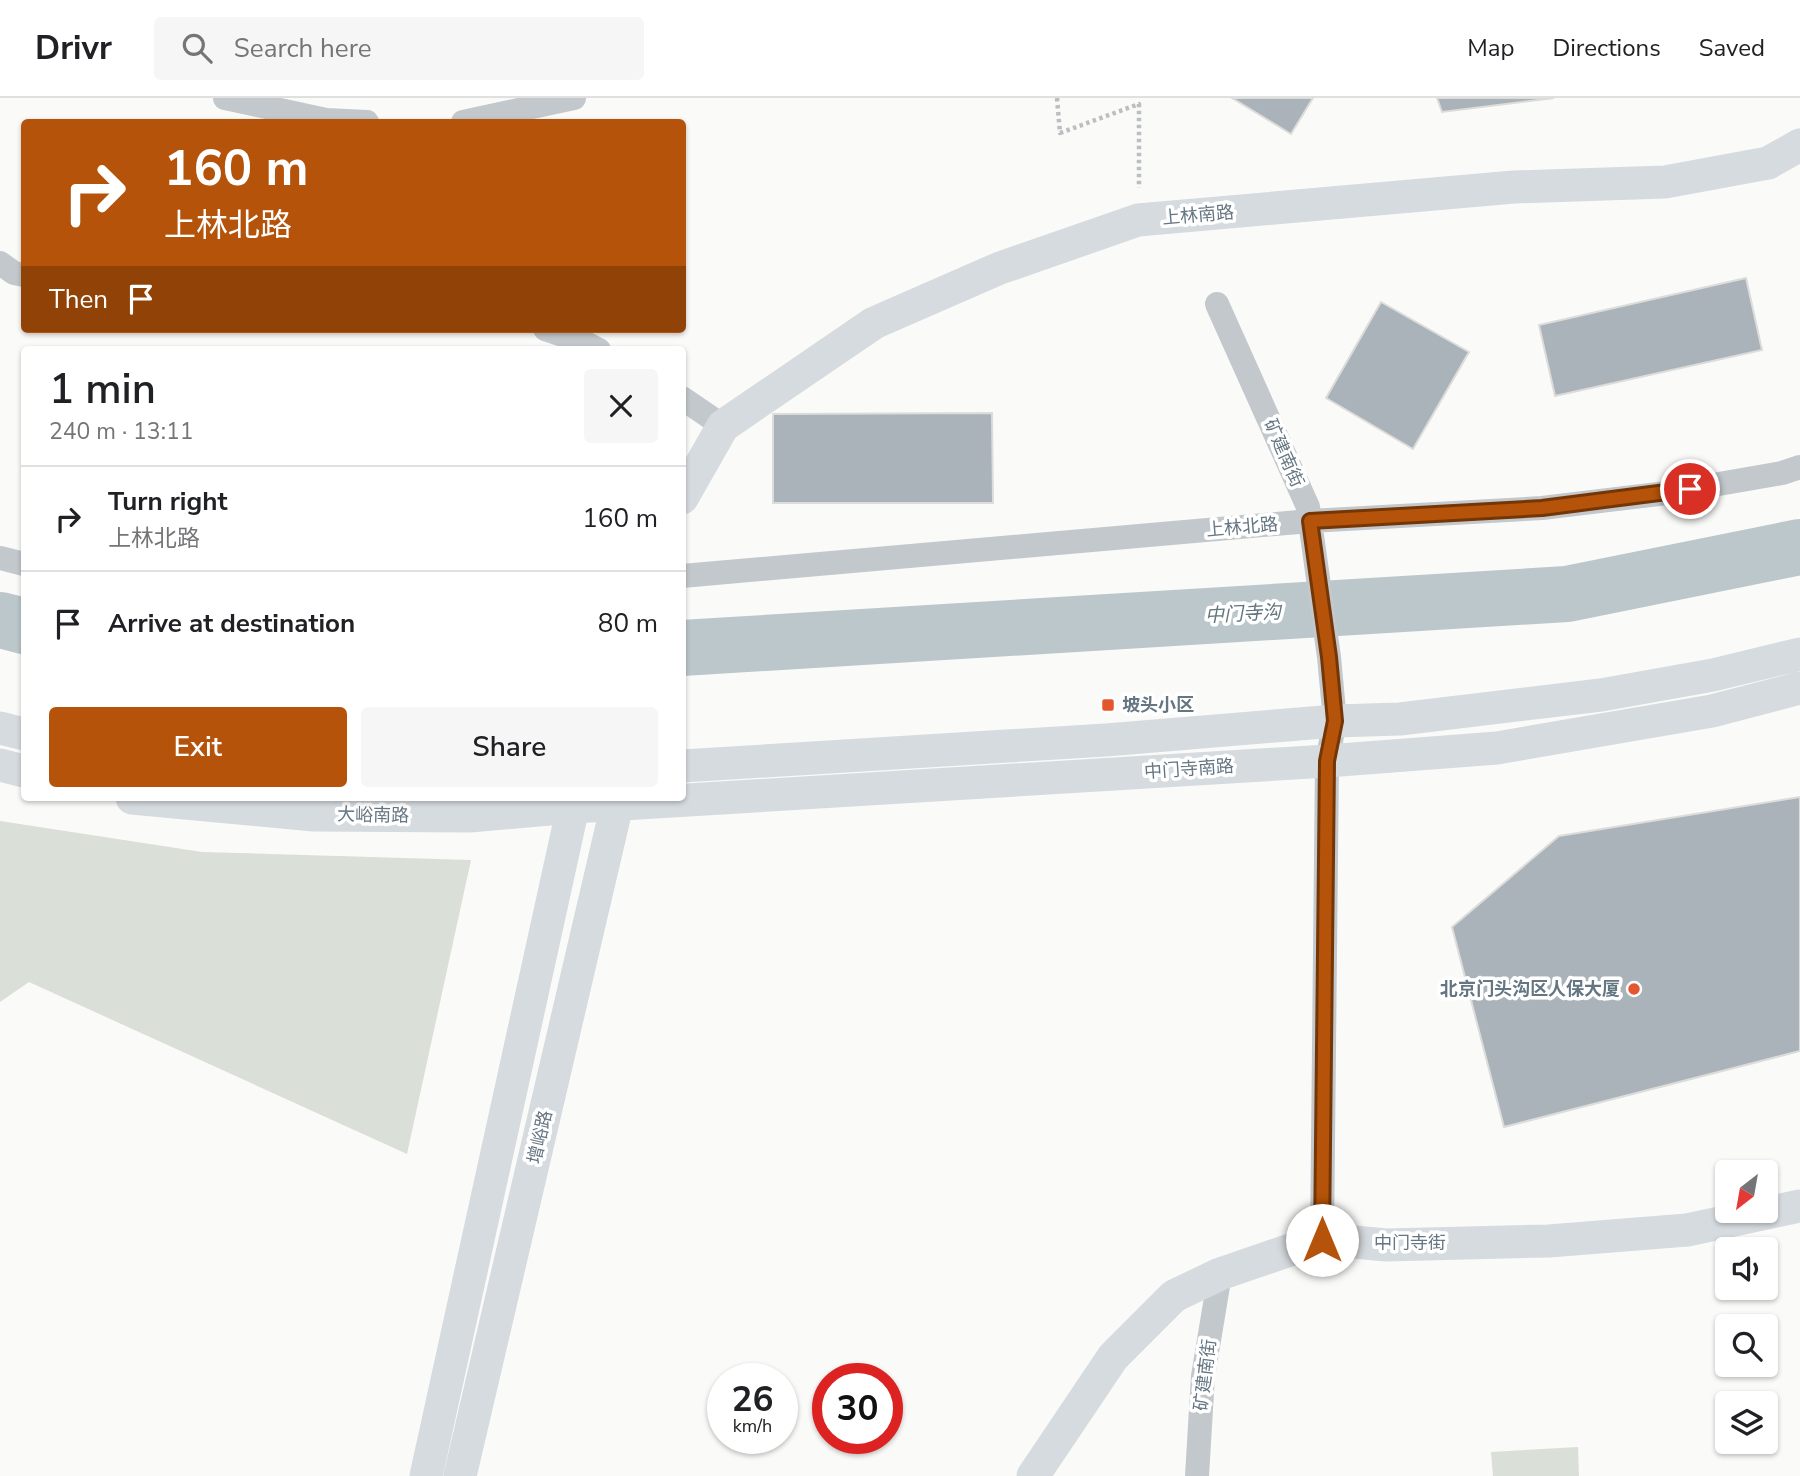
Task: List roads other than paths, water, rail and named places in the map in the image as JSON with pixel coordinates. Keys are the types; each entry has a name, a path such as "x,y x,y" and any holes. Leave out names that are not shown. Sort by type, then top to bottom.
{"street":[{"path":"225,98 321,119"},
{"path":"472,119 513,105 574,98"},
{"name":"上林南路","path":"686,491 723,426 874,323 1000,268 1139,220 1514,187 1665,182 1768,163 1800,145"},
{"path":"0,263 14,273 21,274"},
{"name":"矿建南街","path":"1217,304 1308,507 1329,657 1335,721 1327,761 1322,1240"},
{"path":"557,333 592,346"},
{"path":"686,401 723,426"},
{"name":"上林北路","path":"686,576 1311,522 1542,508 1667,493 1782,473 1800,467"},
{"path":"0,558 21,563"},
{"name":"中门寺南路","path":"686,766 1106,740 1335,721 1399,719 1601,695 1713,675 1800,654"},
{"name":"中门寺南路","path":"686,797 1327,761 1497,748 1712,710 1800,688"},
{"path":"0,728 21,733"},
{"path":"0,765 21,770"},
{"name":"大峪南路","path":"164,801 314,815 470,816 576,803"},
{"name":"中门寺南路","path":"576,803 615,801"},
{"name":"增峪路","path":"460,1476 615,801"},
{"path":"426,1476 576,803"},
{"name":"中门寺街","path":"1033,1476 1113,1357 1174,1296 1220,1274 1322,1240 1386,1245 1549,1241 1687,1230 1800,1206"},
{"name":"矿建南街","path":"1197,1476 1203,1376 1220,1274"}],"waterway":[{"name":"中门寺沟","path":"686,648 1567,594 1800,547"},
{"name":"中门寺沟","path":"0,620 21,625"}],"place":[{"name":"坡头小区","path":"1108,705"},
{"name":"北京门头沟区人保大厦","path":"1634,989"}]}
